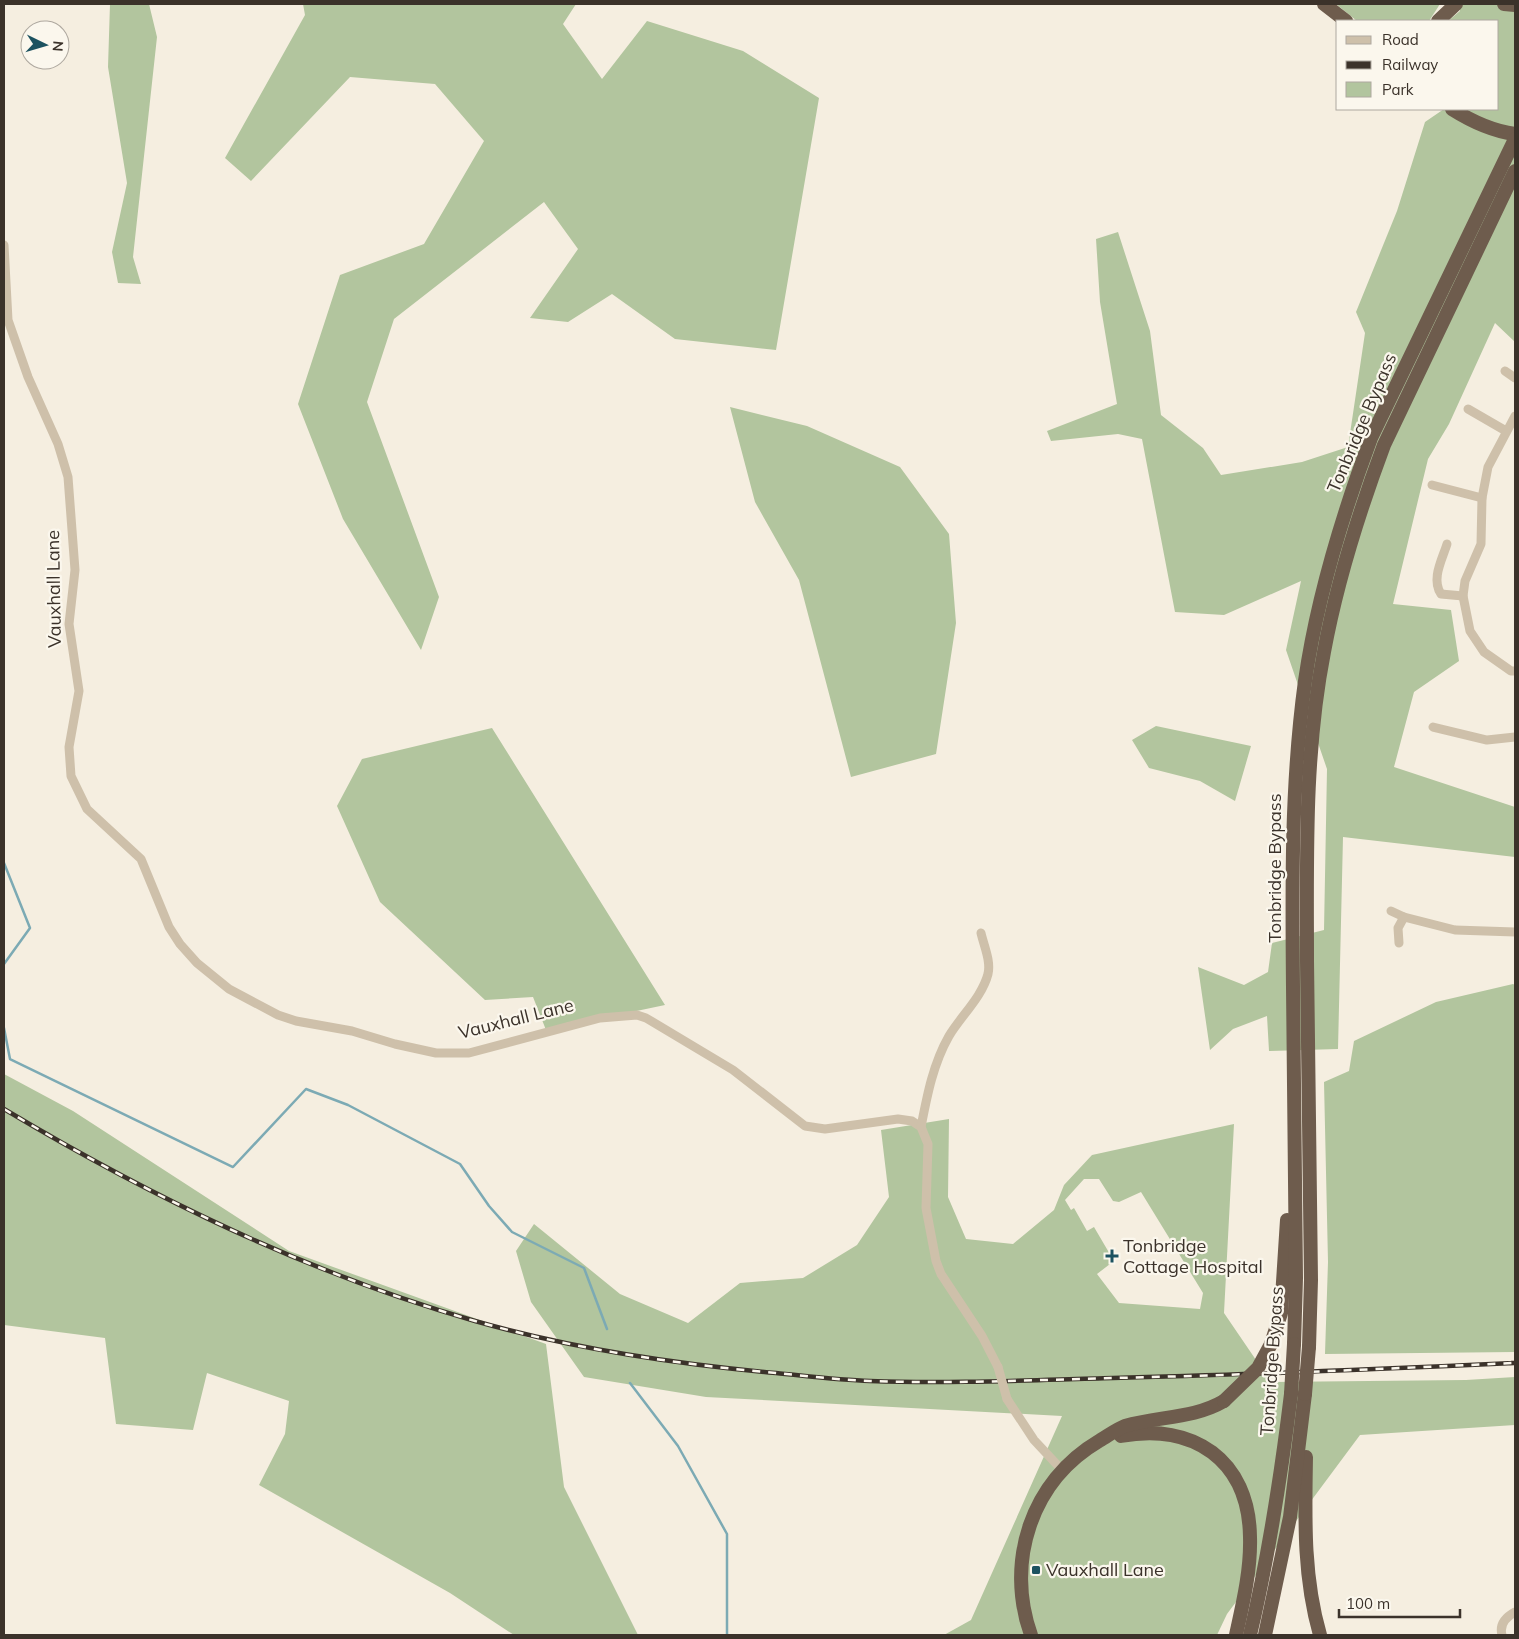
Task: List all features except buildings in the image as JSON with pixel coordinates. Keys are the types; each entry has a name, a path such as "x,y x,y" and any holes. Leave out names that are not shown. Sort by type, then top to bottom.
{"highway":[{"path":"1324,4 1345,20"},
{"path":"1434,20 1442,4"},
{"path":"1439,20 1456,4"},
{"path":"1504,4 1515,5"},
{"path":"1454,110 1467,118 1494,129 1515,134"},
{"name":"Tonbridge Bypass","path":"1250,1635 1274,1523 1291,1394 1296,1278 1292,813 1300,716 1318,612 1343,518 1371,438 1515,139"},
{"name":"Tonbridge Bypass","path":"1265,1635 1290,1517 1305,1396 1308,1347 1311,1271 1307,824 1311,745 1323,654 1346,560 1368,488 1384,445 1515,171"},
{"path":"1031,1635 1026,1620 1021,1590 1022,1550 1034,1513 1042,1497 1062,1470 1080,1453 1112,1431 1125,1426 1194,1414 1224,1401 1258,1368 1271,1344 1281,1313 1283,1294 1294,1080"},
{"path":"1305,1396 1307,1572 1310,1599 1320,1635"},
{"path":"1101,1440 1142,1432 1157,1432 1185,1437 1211,1452 1232,1474 1245,1502 1250,1537 1247,1581 1236,1635"}],"street":[{"name":"Vauxhall Lane","path":"4,245 8,320 28,377 58,444 68,477 75,570 69,624 79,691 69,747 71,776 88,809 141,859 170,927 180,944 197,963 229,989 278,1015 296,1021 352,1031 406,1047 436,1053 469,1053 566,1028 584,1021 637,1016 646,1018 733,1070 805,1126 825,1129 898,1119 912,1121 921,1127"},
{"path":"1505,371 1515,378"},
{"path":"1468,409 1506,431"},
{"path":"1515,416 1488,468 1482,498 1482,544 1465,581 1463,596 1470,631 1484,652 1511,671 1515,671"},
{"path":"1432,485 1482,498"},
{"path":"1447,544 1437,576 1436,587 1441,594 1463,596"},
{"path":"1433,727 1487,740 1515,737"},
{"path":"1391,911 1404,917 1455,930 1515,932"},
{"path":"1399,943 1398,928 1404,917"},
{"path":"981,933 989,964 988,975 969,1009 949,1037 928,1092 921,1127 928,1144 926,1208 936,1261 942,1274 982,1336 998,1367 1007,1399 1034,1440 1062,1470"},
{"path":"1502,1635 1501,1626 1506,1618 1515,1612"}],"green space":[{"path":"110,4 149,4 157,37 133,257 141,284 118,283 112,252 127,183 108,67"},
{"path":"303,4 576,4 563,24 602,79 647,21 743,51 819,98 776,350 675,339 612,294 568,322 530,318 578,249 544,202 394,319 367,402 439,597 421,650 343,519 298,404 340,275 424,244 484,141 435,84 350,77 251,181 225,158 305,15"},
{"path":"1336,4 1440,4 1430,20 1356,20"},
{"path":"1460,4 1515,4 1515,342 1495,323 1449,424 1428,459 1393,604 1451,610 1459,661 1414,692 1394,767 1515,807 1515,857 1343,837 1338,1049 1269,1051 1267,1016 1233,1029 1210,1050 1198,967 1244,985 1268,972 1272,943 1324,930 1327,769 1286,650 1301,581 1224,615 1175,612 1142,439 1118,434 1051,441 1047,431 1117,404 1100,302 1096,239 1118,232 1150,331 1161,415 1203,448 1221,475 1302,462 1348,447 1365,333 1356,312 1397,211 1425,122 1443,110 1499,110 1499,20 1449,20 1460,11"},
{"path":"730,407 807,426 900,467 949,534 956,623 936,754 851,777 799,580 755,502"},
{"path":"1156,726 1251,746 1235,801 1200,781 1149,768 1132,740"},
{"path":"492,728 665,1005 546,1030 533,997 485,1000 380,902 337,806 362,759"},
{"path":"1515,985 1515,1352 1325,1354 1328,1262 1324,1082 1349,1071 1354,1041 1436,1002"},
{"path":"4,1074 73,1111 289,1251 546,1344 564,1487 638,1635 514,1635 450,1593 259,1485 285,1434 289,1401 207,1373 193,1430 116,1424 105,1338 4,1325"},
{"path":"949,1119 948,1197 966,1239 1013,1244 1054,1210 1064,1185 1092,1155 1234,1124 1224,1313 1271,1382 1466,1380 1515,1377 1515,1425 1360,1435 1227,1614 1217,1635 944,1635 971,1620 1062,1416 706,1397 584,1377 531,1302 516,1251 534,1224 620,1294 688,1323 740,1283 803,1278 857,1245 889,1197 881,1130","holes":["1084,1179 1099,1179 1113,1201 1119,1202 1141,1192 1203,1293 1200,1309 1119,1303 1097,1274 1110,1264 1111,1256 1094,1227 1087,1231 1074,1208 1071,1210 1065,1200"]}],"waterway":[{"path":"4,863 30,928 4,964"},
{"path":"4,1028 10,1059 233,1167 306,1089 348,1105 460,1164 489,1206 512,1232 584,1268 607,1329"},
{"path":"630,1383 678,1446 727,1534 727,1635"}],"railway":[{"path":"4,1109 60,1142 174,1203 292,1256 352,1280 413,1302 475,1321 549,1340 624,1354 738,1369 847,1380 900,1382 1213,1375 1514,1363"}],"place":[{"name":"Tonbridge Cottage Hospital","path":"1112,1256"},
{"name":"Vauxhall Lane","path":"1036,1570"}]}
